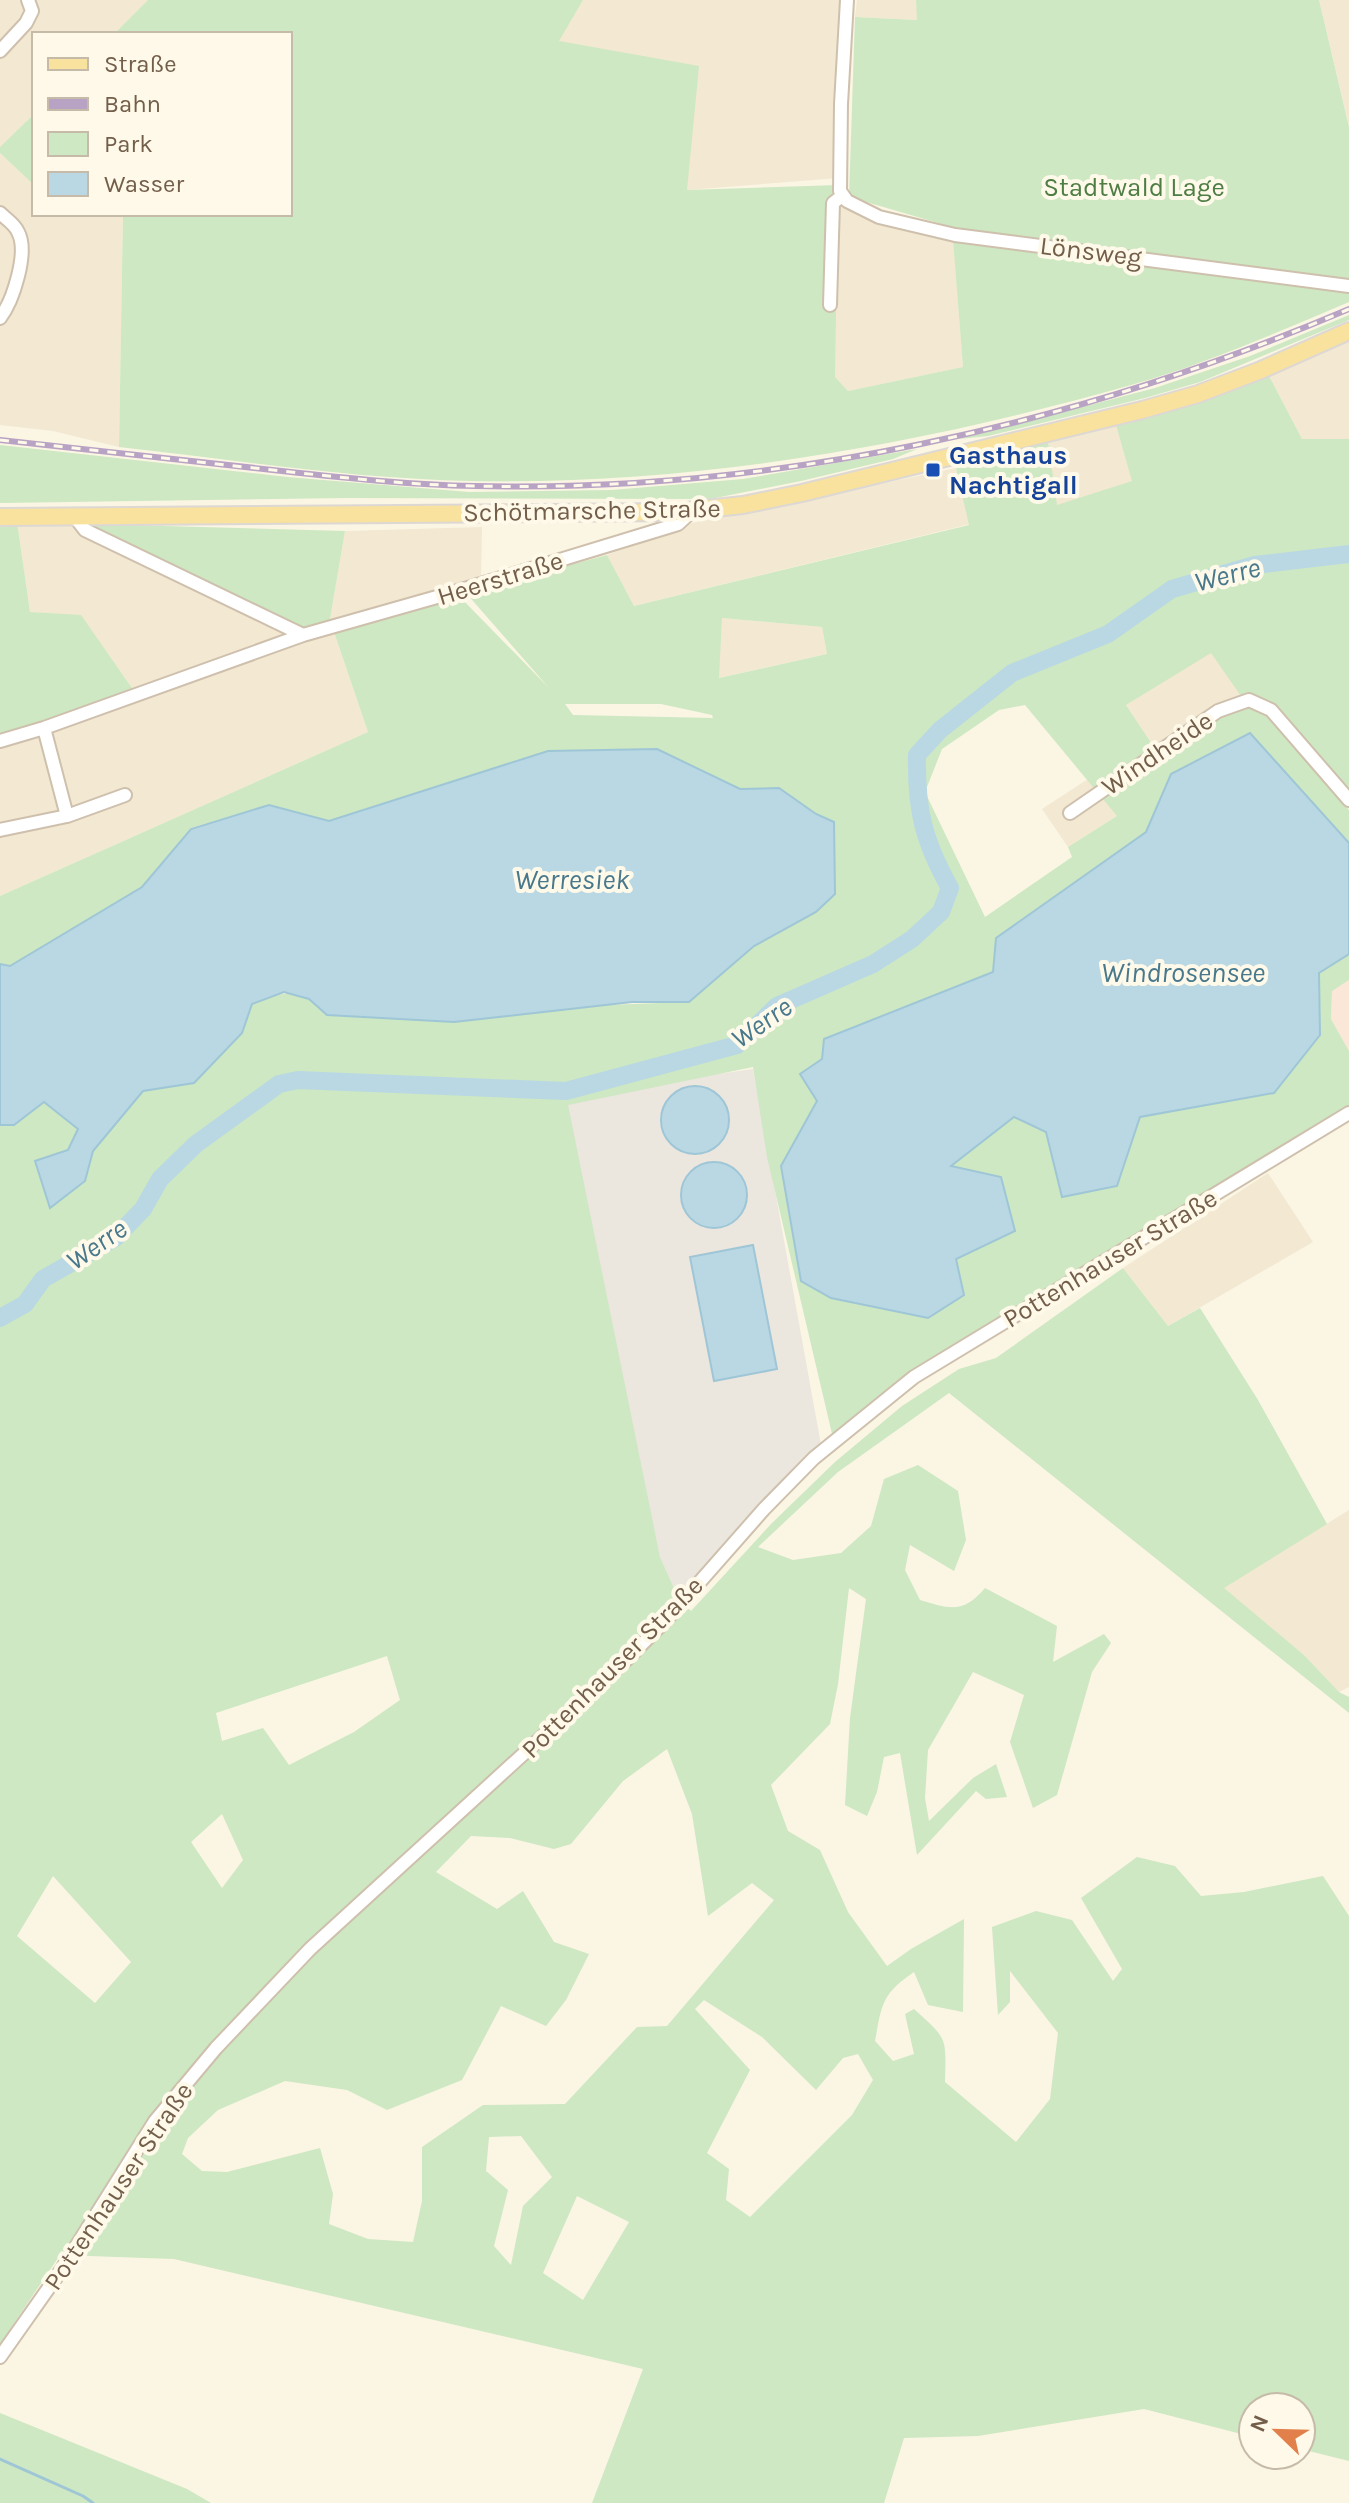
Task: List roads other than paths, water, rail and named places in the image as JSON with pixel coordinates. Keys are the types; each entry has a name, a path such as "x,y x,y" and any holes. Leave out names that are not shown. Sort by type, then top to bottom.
{"main road":[{"name":"Schötmarsche Straße","path":"0,517 692,511 743,505 1198,394 1349,331"}],"street":[{"path":"830,305 833,203 842,196 841,104 847,0"},
{"path":"0,51 26,23 30,6"},
{"name":"Lönsweg","path":"842,196 879,217 955,235 1348,286"},
{"path":"0,213 14,225 21,240 16,288 0,318"},
{"name":"Heerstraße","path":"0,741 303,635 678,524 692,511"},
{"path":"75,517 85,530 303,635"},
{"name":"Windheide","path":"1070,813 1218,711 1249,700 1271,710 1349,800"},
{"path":"44,728 67,816"},
{"path":"0,830 67,816 125,795"},
{"name":"Pottenhauser Straße","path":"0,2357 62,2269 155,2121 216,2048 310,1949 624,1662 814,1458 914,1377 1349,1113"}],"water":[{"name":"Windrosensee","path":"1250,733 1349,843 1349,954 1319,973 1320,1035 1274,1093 1140,1117 1117,1186 1062,1197 1046,1132 1014,1117 951,1166 1001,1177 1015,1231 956,1259 964,1295 928,1318 831,1298 801,1281 781,1166 817,1101 800,1074 822,1059 824,1039 993,972 996,938 1146,832 1171,774"},
{"name":"Werresiek","path":"657,749 740,789 779,788 816,814 834,822 835,894 816,912 754,946 689,1002 632,1002 454,1022 327,1015 309,999 284,992 252,1004 242,1033 194,1083 143,1091 93,1151 85,1181 50,1208 35,1161 68,1150 78,1129 44,1102 14,1125 0,1125 0,964 10,966 142,887 191,829 269,805 329,821 548,751"},
{"path":"688,1086 702,1086 714,1091 724,1101 729,1120 724,1139 714,1149 702,1154 688,1154 676,1149 666,1139 661,1127 661,1113 666,1101 676,1091"},
{"path":"708,1162 720,1162 732,1167 742,1177 747,1195 745,1208 732,1223 720,1228 708,1228 696,1223 686,1213 681,1201 681,1189 686,1177 696,1167"},
{"path":"753,1245 777,1369 714,1381 690,1257"}],"waterway":[{"name":"Werre","path":"0,1318 25,1304 43,1279 115,1238 143,1209 160,1179 196,1144 279,1084 298,1080 566,1091 737,1045 777,1006 873,964 912,939 941,912 950,888 927,839 917,774 917,755 940,730 1012,673 1108,634 1172,589 1255,565 1349,554"},
{"path":"0,2459 93,2503"}],"railway":[{"path":"0,440 426,484 587,485 699,478 810,464 921,444 1031,418 1139,387 1349,309"}],"place":[{"name":"Gasthaus Nachtigall","path":"933,470"}],"park label":[{"name":"Stadtwald Lage","path":"1134,187"}]}
